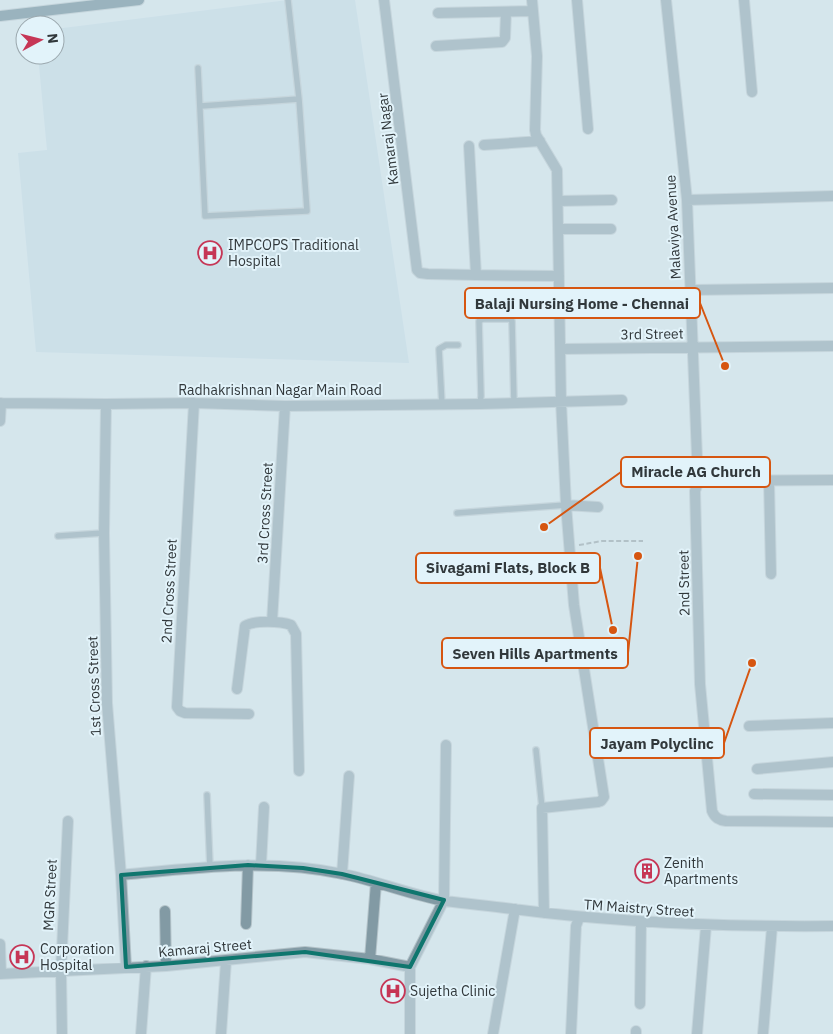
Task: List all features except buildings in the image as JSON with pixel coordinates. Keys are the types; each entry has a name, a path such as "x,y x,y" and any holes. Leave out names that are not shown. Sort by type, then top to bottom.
{"main road":[{"path":"0,16 139,0"}],"street":[{"name":"Kamaraj Nagar","path":"384,0 416,267 420,273 476,275"},
{"path":"532,0 537,56 535,130 557,170 561,401 566,505 574,605 604,794 603,799 598,802 542,808 544,913"},
{"path":"577,0 588,129"},
{"name":"Malaviya Avenue","path":"666,0 687,200 698,483"},
{"path":"744,0 752,92"},
{"path":"438,13 533,11"},
{"path":"436,46 502,42 505,38 506,12"},
{"path":"484,145 540,141"},
{"path":"469,146 476,275 559,276"},
{"path":"687,200 833,196"},
{"path":"558,201 612,200"},
{"path":"558,229 612,229"},
{"path":"691,290 833,288"},
{"name":"3rd Street","path":"561,349 833,346"},
{"name":"Radhakrishnan Nagar Main Road","path":"0,404 194,403 285,406 622,400"},
{"name":"2nd Cross Street","path":"194,403 177,707 185,713 249,714"},
{"path":"0,404 0,421"},
{"name":"1st Cross Street","path":"106,404 104,534 107,703 121,875 126,967"},
{"name":"3rd Cross Street","path":"272,622 285,406"},
{"path":"698,483 705,481 833,480"},
{"path":"769,481 771,574"},
{"name":"2nd Street","path":"698,483 695,491 700,684 711,805 714,816 719,820 726,821 833,822"},
{"path":"566,505 598,508"},
{"path":"237,689 245,626 250,623 272,622 291,625 296,634 299,770"},
{"path":"749,726 833,723"},
{"path":"410,1034 410,967 444,900 446,745"},
{"path":"757,769 833,762"},
{"path":"342,874 348,776"},
{"path":"754,794 833,795"},
{"path":"261,865 264,807"},
{"name":"MGR Street","path":"61,970 68,821"},
{"path":"246,924 248,865"},
{"name":"TM Maistry Street","path":"121,875 248,865 304,868 342,874 444,900 579,918 706,926 833,926"},
{"path":"370,959 376,883"},
{"path":"493,1034 515,909"},
{"path":"164,911 166,966"},
{"path":"571,1034 576,926 579,918"},
{"path":"640,1004 641,923"},
{"path":"696,1034 706,926"},
{"path":"763,1034 772,927"},
{"path":"0,944 1,974"},
{"name":"Kamaraj Street","path":"1,974 166,966 305,952 370,959 410,967"},
{"path":"221,1034 226,961"},
{"path":"141,1034 146,966"},
{"path":"61,970 62,1034"}],"lane":[{"path":"198,68 205,216 307,211 299,99 288,0"},
{"path":"201,106 299,99"},
{"path":"480,404 482,396 479,321 483,319 510,319 512,321 514,403"},
{"path":"442,404 438,352 441,347 458,345"},
{"path":"457,513 566,505"},
{"path":"58,536 104,534"},
{"path":"536,750 542,808"},
{"path":"207,795 210,867"}],"path":[{"path":"569,547 602,541 643,541"}],"highlighted area":[{"path":"248,865 303,868 342,874 444,900 410,967 305,952 126,967 121,875"}],"shaded area":[{"name":"IMPCOPS Traditional Hospital","path":"288,0 355,0 409,363 36,352 18,153 47,150 39,65 65,65 65,28"}],"place":[{"name":"IMPCOPS Traditional Hospital","path":"210,253"},
{"name":"Balaji Nursing Home - Chennai","path":"725,366"},
{"name":"Miracle AG Church","path":"544,527"},
{"name":"Seven Hills Apartments","path":"638,556"},
{"name":"Sivagami Flats, Block B","path":"613,630"},
{"name":"Jayam Polyclinc","path":"752,663"},
{"name":"Zenith Apartments","path":"647,871"},
{"name":"Corporation Hospital","path":"22,957"},
{"name":"Sujetha Clinic","path":"393,991"}]}
